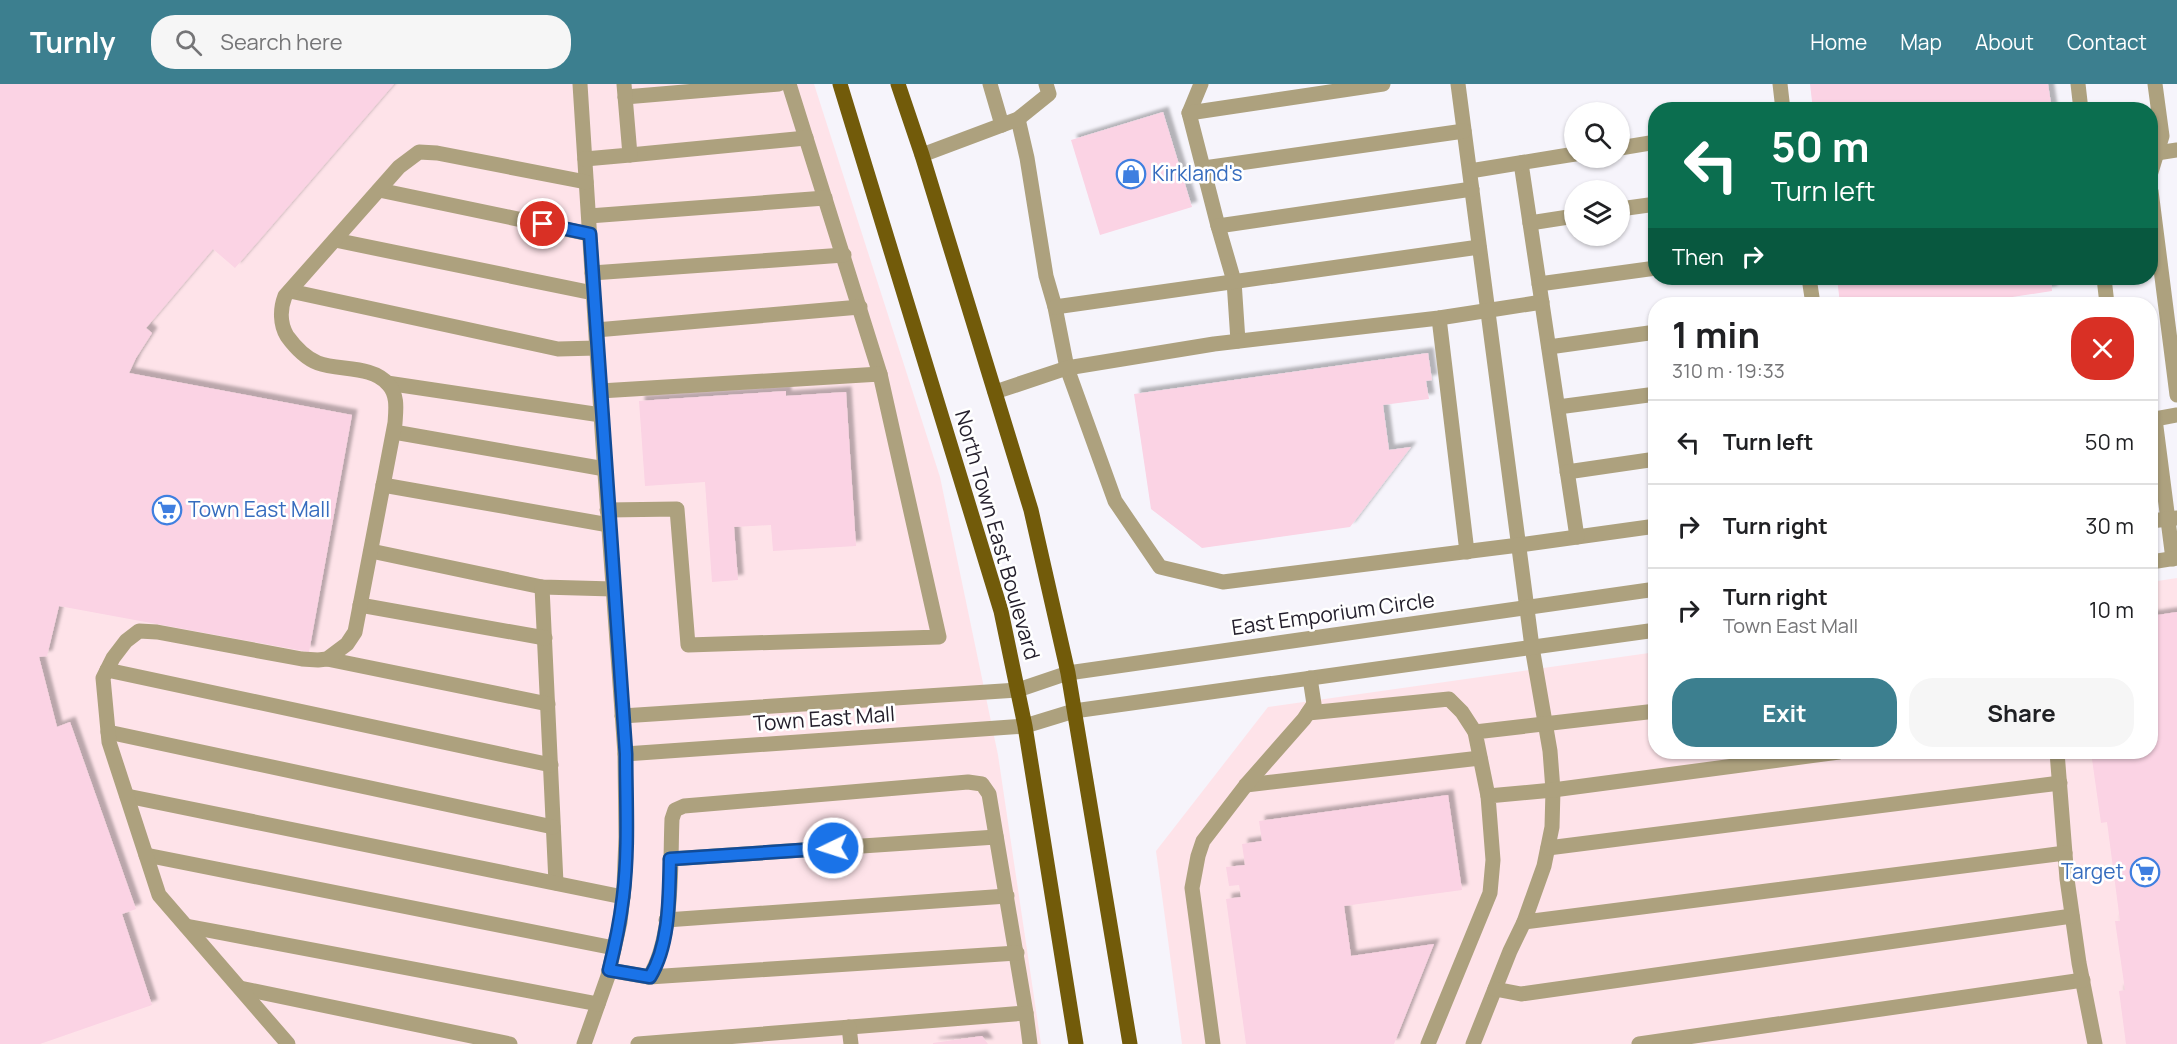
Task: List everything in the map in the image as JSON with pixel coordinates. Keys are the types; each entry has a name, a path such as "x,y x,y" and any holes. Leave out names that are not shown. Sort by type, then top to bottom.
{"main road":[{"name":"North Town East Boulevard","path":"840,84 1001,611 1025,726 1076,1044"},
{"name":"North Town East Boulevard","path":"898,84 1031,510 1068,673 1130,1044"}],"street":[{"path":"580,84 626,754 624,897 609,970 588,1043"},
{"path":"630,155 625,90 779,84"},
{"path":"383,485 608,518 677,509 688,645 939,637 880,374 789,84"},
{"path":"990,84 1002,125"},
{"path":"922,155 1018,119 1049,94 1046,84"},
{"path":"1202,84 1190,113 1234,281 1238,341"},
{"path":"1190,113 1383,84"},
{"path":"1458,84 1532,647 1550,751 1553,790 1552,827 1544,866 1524,922 1473,1044"},
{"path":"1780,84 1782,102"},
{"path":"2078,84 2080,102"},
{"path":"2155,84 2157,102"},
{"path":"2158,106 2162,136 2158,150"},
{"path":"1018,119 1028,158 1046,276 1055,307 1067,368 1116,501 1160,567 1222,582 1648,527"},
{"path":"1204,168 1464,131"},
{"path":"585,159 806,138"},
{"path":"1630,146 1648,143"},
{"path":"2158,153 2177,150"},
{"path":"586,182 438,153 419,153 399,167 290,291 281,307 283,329 295,347 316,363 368,372 387,383 601,416"},
{"path":"1470,171 1564,156"},
{"path":"1521,163 1577,537"},
{"path":"1218,226 1472,189"},
{"path":"379,190 590,234"},
{"path":"588,216 825,198"},
{"path":"1630,208 1648,205"},
{"path":"1530,223 1564,218"},
{"path":"335,240 593,293"},
{"path":"2158,246 2177,395"},
{"path":"1055,307 1479,247"},
{"path":"592,273 844,255"},
{"path":"1539,284 1648,269"},
{"path":"290,291 558,350 597,348"},
{"path":"995,392 1067,368 1238,341 1439,318 1542,302"},
{"path":"596,330 860,307"},
{"path":"1439,318 1467,552"},
{"path":"1549,347 1648,333"},
{"path":"600,391 880,374"},
{"path":"327,658 347,644 355,632 394,432 396,401 387,383"},
{"path":"1558,407 1648,395"},
{"path":"2158,418 2177,416"},
{"path":"394,432 605,469"},
{"path":"2158,444 2172,518 2175,558 2158,561"},
{"path":"1568,472 1648,460"},
{"path":"371,551 542,587 613,589"},
{"path":"542,587 556,883"},
{"name":"East Emporium Circle","path":"1018,690 1068,673 1648,590"},
{"path":"360,605 545,638"},
{"path":"288,1044 159,895 108,732 103,678 113,658 126,641 139,631 157,632 302,659 327,658 548,704"},
{"path":"1025,726 1074,711 1648,631"},
{"path":"107,670 551,765"},
{"path":"1213,1044 1192,888 1203,841 1246,785 1314,704 1310,678"},
{"name":"Town East Mall","path":"622,716 1018,690"},
{"path":"1308,713 1449,699 1462,712 1475,732 1488,796 1493,860 1490,893 1428,1044"},
{"path":"1475,732 1648,712"},
{"name":"Town East Mall","path":"626,754 1025,726"},
{"path":"108,732 553,826"},
{"path":"1246,785 1480,758"},
{"path":"1488,796 1553,790 1754,759"},
{"path":"2058,759 2072,916 2095,1044"},
{"path":"650,977 665,935 672,819 675,810 684,806 968,782 982,784 989,794 1017,953 1030,1044"},
{"path":"1548,848 2060,783"},
{"path":"127,796 624,897"},
{"path":"670,859 996,837"},
{"path":"1524,922 2065,853"},
{"path":"146,855 614,948"},
{"path":"666,920 1007,897"},
{"path":"1495,989 1521,994 2072,916"},
{"path":"186,926 598,1004"},
{"path":"609,970 650,977 1017,953"},
{"path":"1639,1044 2083,980"},
{"path":"240,988 510,1044"},
{"path":"638,1044 794,1038 849,1027 1026,1013"},
{"path":"849,1027 851,1044"}],"shaded area":[{"path":"0,84 814,84 940,477 998,755 1041,1044 0,1044"},
{"path":"2177,578 2177,1044 1182,1044 1156,851 1268,707 1648,653 1648,759 2158,759 2158,581"}],"building":[{"name":"Town East Mall","path":"0,84 394,84 235,268 213,249 146,328 152,333 129,373 352,415 309,652 59,606 47,656 39,657 57,727 70,722 136,909 122,914 152,1005 40,1044 0,1044"},
{"path":"1810,84 2048,84 2051,102 1812,102"},
{"name":"Kirkland's","path":"1163,112 1192,207 1100,235 1071,140"},
{"path":"1838,285 2052,285 2052,291 2013,297 1839,297"},
{"path":"1428,353 1432,380 1426,381 1429,399 1383,405 1389,450 1411,447 1350,527 1202,548 1151,509 1134,394"},
{"path":"786,391 786,396 846,392 856,546 773,551 771,525 734,527 738,580 712,582 705,482 645,486 639,401"},
{"name":"Target","path":"2177,612 2177,1044 2126,1044 2119,991 2125,990 2115,921 2120,921 2107,822 2101,823 2092,759 2158,759 2158,615"},
{"path":"1448,795 1462,890 1344,906 1351,956 1434,944 1394,1044 1246,1044 1226,899 1241,897 1239,885 1229,886 1226,867 1245,865 1242,844 1262,841 1259,821"},
{"path":"982,1036 988,1044 933,1044 933,1043"}],"place":[{"name":"Kirkland's","path":"1131,174"},
{"name":"Town East Mall","path":"167,510"},
{"name":"Target","path":"2145,872"}],"route":[{"path":"543,224 590,234 626,754 624,887 620,922 609,970 650,977 654,971 665,935 670,859 833,848"}]}
